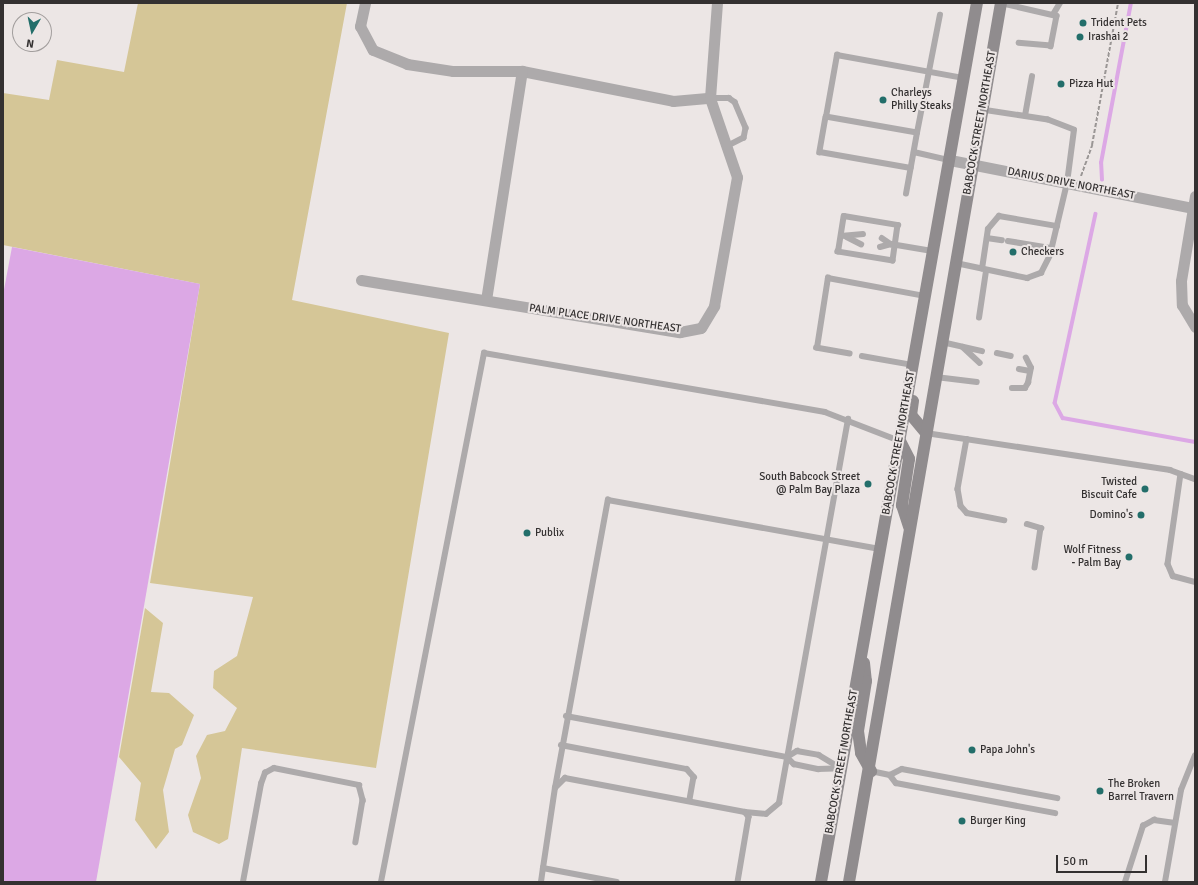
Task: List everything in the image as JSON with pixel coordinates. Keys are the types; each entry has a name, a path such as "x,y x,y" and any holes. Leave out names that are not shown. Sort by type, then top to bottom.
{"main road":[{"name":"BABCOCK STREET NORTHEAST","path":"821,882 977,3"},
{"name":"BABCOCK STREET NORTHEAST","path":"849,882 871,771 926,433 1001,3"},
{"path":"913,368 912,414 926,433"},
{"path":"900,441 909,459 902,506 910,530"},
{"path":"863,648 866,681 858,731 861,753 871,771"}],"street":[{"path":"365,3 360,26 372,50 407,64 453,71 522,71 673,101 710,98"},
{"name":"PALM PLACE DRIVE NORTHEAST","path":"361,280 680,332 701,328 714,306 737,177 728,146 710,98 718,3"},
{"path":"486,300 522,71"},
{"name":"DARIUS DRIVE NORTHEAST","path":"950,160 1193,208"},
{"path":"1195,196 1181,281 1182,305 1195,327"}],"lane":[{"path":"1001,3 1054,13 1058,20 1051,46 1019,43"},
{"path":"1054,13 1060,3"},
{"path":"906,194 940,15"},
{"path":"911,168 820,152 837,55 964,78"},
{"path":"1025,116 1032,77"},
{"path":"710,98 729,98 735,102 746,128 744,138 728,146"},
{"path":"956,263 984,270 1035,277 1046,266 1057,226 1073,184 1074,130 1067,124 983,110"},
{"path":"826,117 917,133"},
{"path":"914,152 950,160"},
{"path":"844,216 898,225 893,244 893,261 838,252 844,236 844,216"},
{"path":"979,318 987,238 993,220 999,216 1057,226"},
{"path":"844,236 863,234"},
{"path":"844,236 861,244"},
{"path":"882,238 893,244 934,251"},
{"path":"987,238 1002,240"},
{"path":"1008,241 1051,248"},
{"path":"880,247 893,244"},
{"path":"850,354 817,348 828,278 926,296"},
{"path":"942,342 982,351"},
{"path":"962,346 980,363"},
{"path":"381,882 484,353 848,419 900,441"},
{"path":"997,353 1011,356"},
{"path":"862,356 913,368"},
{"path":"1012,388 1025,388 1030,371 1026,358"},
{"path":"1019,369 1030,371"},
{"path":"936,377 965,382 977,382"},
{"path":"555,788 565,778 690,800 746,812 766,814 779,803 828,540 848,419"},
{"path":"926,433 1181,474 1195,479"},
{"path":"966,439 958,489 961,506 967,513 1004,520"},
{"path":"1181,474 1168,564 1173,576 1195,582"},
{"path":"541,882 566,716 608,500 880,549"},
{"path":"1026,524 1041,528 1035,568"},
{"path":"566,716 787,757 794,764 841,768"},
{"path":"561,745 687,769 694,777 690,800"},
{"path":"787,757 797,751 819,755 841,768"},
{"path":"1164,882 1180,790 1195,756"},
{"path":"243,882 261,784 265,773 274,768 359,785 364,800 356,842"},
{"path":"871,771 890,774 902,769 1057,798"},
{"path":"890,774 896,783 1055,813"},
{"path":"738,882 749,817 746,812"},
{"path":"1125,882 1143,826 1154,820 1175,823"},
{"path":"543,868 617,882"}],"path":[{"path":"1073,184 1092,145 1118,3"}],"shaded area":[{"path":"138,3 347,3 292,300 449,333 376,768 242,748 228,839 219,844 193,832 188,815 201,778 196,756 207,735 225,731 237,708 213,688 214,671 237,656 253,597 150,583 200,284 3,245 3,93 49,100 57,60 124,72"},
{"path":"12,247 200,284 96,882 3,882 3,295"},
{"path":"145,608 163,623 151,692 169,693 194,715 182,745 175,749 163,790 169,832 156,849 135,820 141,783 119,757"}],"waterway":[{"path":"1102,180 1101,163 1131,3"},
{"path":"1096,214 1055,403 1063,418 1195,442"}],"place":[{"name":"Trident Pets","path":"1083,23"},
{"name":"Irashai 2","path":"1080,37"},
{"name":"Pizza Hut","path":"1061,84"},
{"name":"Charleys Philly Steaks","path":"883,100"},
{"name":"Checkers","path":"1013,252"},
{"name":"South Babcock Street @ Palm Bay Plaza","path":"868,484"},
{"name":"Twisted Biscuit Cafe","path":"1145,489"},
{"name":"Domino's","path":"1141,515"},
{"name":"Publix","path":"527,533"},
{"name":"Wolf Fitness - Palm Bay","path":"1129,557"},
{"name":"Papa John's","path":"972,750"},
{"name":"The Broken Barrel Travern","path":"1100,791"},
{"name":"Burger King","path":"962,821"}]}
